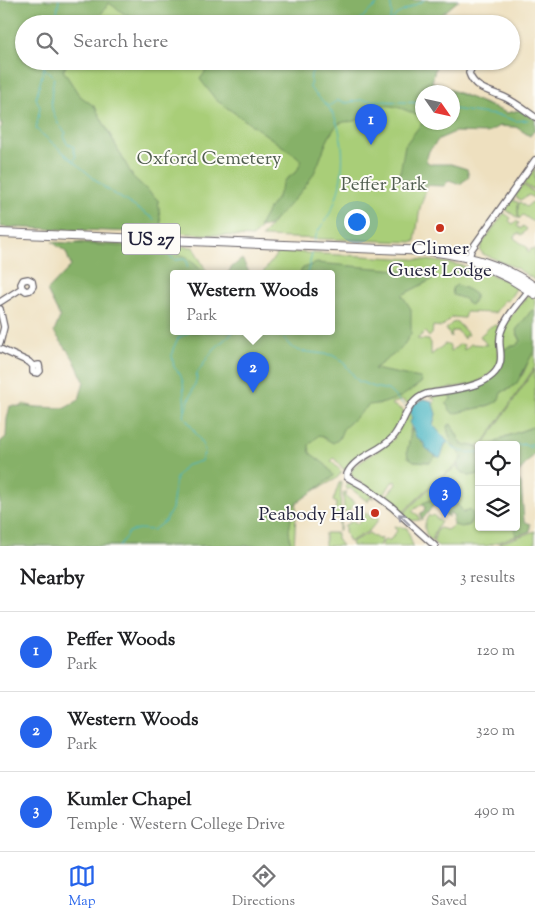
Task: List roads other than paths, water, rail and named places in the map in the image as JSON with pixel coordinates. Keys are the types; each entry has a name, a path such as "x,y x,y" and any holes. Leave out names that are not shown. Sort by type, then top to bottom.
{"highway":[{"name":"US 27","path":"0,234 430,251 485,261 495,265 533,289"}],"street":[{"path":"470,70 468,73 471,80 488,92 504,97 535,117"},
{"path":"469,258 471,250 535,160"},
{"path":"0,302 22,288"},
{"path":"434,546 387,504 365,487 347,477 348,470 393,437 412,404 418,398 426,394 471,386 482,382 492,375 500,363 500,333 533,289"},
{"path":"0,309 4,327 0,343"},
{"path":"0,349 29,362 33,366"}],"water":[{"path":"425,399 432,401 436,414 433,425 448,442 445,444 441,457 432,453 416,437 410,422 412,419 410,410 415,403"}],"waterway":[{"path":"58,15 59,0"},
{"path":"365,15 382,0"},
{"path":"390,0 392,15"},
{"path":"396,15 424,0"},
{"path":"43,70 36,98 40,107 36,129 105,188 154,219"},
{"path":"46,70 54,77 51,100 53,113 66,133 64,136 67,143 74,147 76,156 74,160"},
{"path":"313,70 310,88 329,108 335,119 342,144 340,185 330,214 316,234 314,243"},
{"path":"329,106 338,100 346,103 360,100 415,103"},
{"path":"460,110 501,116 516,121 528,120"},
{"path":"308,270 313,250"},
{"path":"168,255 175,260 184,259 187,261 187,267 190,270"},
{"path":"184,335 178,338 172,356 174,367 180,374 183,382 185,410"},
{"path":"119,546 129,532 139,529 153,530 165,521 172,509 176,478 185,466 201,461 205,451 201,441 184,416 185,411 197,373 213,350 230,335"},
{"path":"281,335 291,347 300,351 332,355 342,361 358,381 388,390 406,407"},
{"path":"448,442 458,450 475,452"},
{"path":"520,445 533,444 535,442"},
{"path":"523,444 531,448"}],"place":[{"name":"Peffer Woods","path":"371,145"},
{"name":"Climer Guest Lodge","path":"440,228"},
{"name":"Western Woods","path":"253,393"},
{"name":"Peabody Hall","path":"375,513"},
{"name":"Kumler Chapel","path":"445,518"}],"park label":[{"name":"Oxford Cemetery","path":"209,157"},
{"name":"Peffer Park","path":"384,183"}]}
